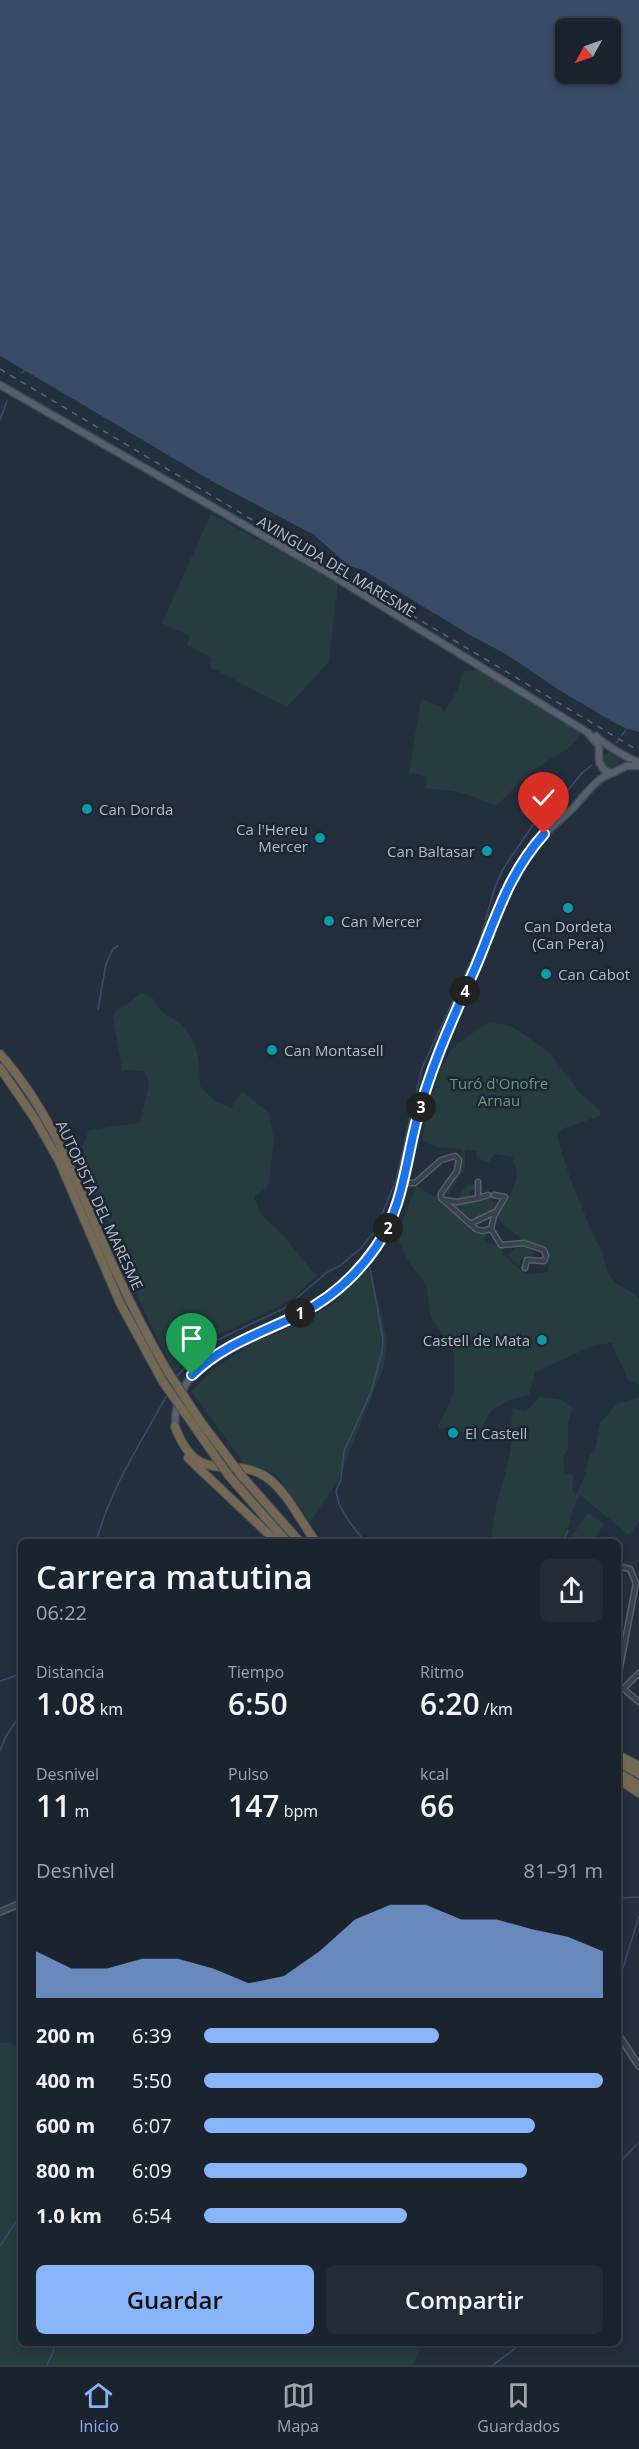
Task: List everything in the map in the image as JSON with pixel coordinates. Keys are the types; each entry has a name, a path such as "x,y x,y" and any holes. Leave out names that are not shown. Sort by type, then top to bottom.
{"highway":[{"name":"AUTOPISTA DEL MARESME","path":"0,1054 31,1095 60,1144 127,1296 168,1372 241,1476 297,1539"},
{"name":"AUTOPISTA DEL MARESME","path":"0,1068 24,1100 55,1153 120,1303 164,1382 229,1476 284,1539"},
{"path":"175,1427 181,1448 192,1463 274,1539"},
{"path":"175,1427 187,1452 200,1462 211,1467 258,1473 270,1480 314,1539"},
{"path":"621,1757 639,1766"},
{"path":"621,1764 639,1774"},
{"path":"621,1775 639,1785"},
{"path":"621,1781 639,1793"}],"main road":[{"name":"AVINGUDA DEL MARESME","path":"0,385 323,570 557,713 593,737 599,746 599,757"},
{"name":"AVINGUDA DEL MARESME","path":"557,713 588,729 613,748"},
{"path":"592,787 600,765 599,757 606,749 613,748 639,762"},
{"path":"620,769 624,763 623,755"},
{"path":"600,765 606,772 613,773"},
{"path":"175,1427 176,1403 183,1386 206,1362 243,1339 317,1305 362,1267 387,1230 403,1183 416,1124 444,1039 517,868 544,834 605,775 632,765 639,766"}],"street":[{"path":"403,1183 415,1183 441,1160 454,1156 459,1160 458,1167 441,1194 443,1200 480,1231 491,1229"},
{"path":"478,1182 478,1198"},
{"path":"443,1200 457,1202 488,1195"},
{"path":"494,1195 505,1197 496,1212 491,1229 498,1243 507,1245 524,1243 545,1251 544,1261 527,1260 525,1268"},
{"path":"470,1224 496,1212"},
{"path":"621,1567 630,1569 636,1583 621,1662"},
{"path":"639,1673 623,1689 639,1702"},
{"path":"621,1682 628,1683"},
{"path":"0,1912 18,1904"},
{"path":"621,2039 639,2066"}],"green space":[{"path":"211,514 338,583 329,662 287,707 210,667 212,658 187,645 190,636 162,623"},
{"path":"477,669 581,733 568,748 534,770 497,805 462,793 425,788 428,777 409,773 421,699 440,706 444,712 458,690 463,671"},
{"path":"608,752 614,752 619,760 617,766 608,768 603,763 603,757"},
{"path":"140,993 153,998 160,1009 179,1022 190,1036 197,1052 200,1086 215,1101 231,1108 242,1091 269,1113 274,1141 268,1187 254,1197 261,1214 284,1236 316,1276 293,1298 280,1306 202,1345 175,1372 147,1317 123,1262 82,1147 89,1130 140,1123 149,1084 145,1071 122,1070 113,1017 116,1010 128,1004"},
{"name":"Turó d'Onofre Arnau","path":"492,1022 513,1027 550,1053 579,1092 600,1111 600,1116 562,1129 557,1134 571,1181 595,1239 602,1250 607,1272 617,1284 635,1294 639,1299 639,1385 628,1380 612,1343 595,1345 535,1372 529,1395 509,1400 491,1411 483,1425 471,1433 453,1432 449,1430 449,1426 440,1429 438,1427 454,1392 454,1353 431,1317 426,1284 410,1264 396,1237 416,1187 434,1197 455,1171 436,1197 475,1230 487,1235 484,1239 493,1246 497,1243 508,1246 502,1253 525,1274 548,1272 548,1247 524,1241 495,1217 510,1196 516,1181 512,1157 494,1154 489,1162 477,1159 476,1151 465,1150 465,1169 448,1195 446,1192 462,1165 461,1149 437,1147 422,1140 434,1089 450,1052 482,1026"},
{"path":"468,1184 475,1185 477,1190 471,1190 470,1196 475,1195 475,1197 462,1201 449,1200 459,1198"},
{"path":"490,1197 493,1202 500,1202 496,1210 471,1222 449,1203 464,1203"},
{"path":"518,1245 534,1247 530,1251 534,1252 533,1259 521,1259 519,1266 507,1256"},
{"path":"368,1268 382,1314 387,1343 384,1366 338,1480 310,1522 276,1474 243,1462 191,1391 217,1366 253,1343 302,1322 334,1303"},
{"path":"539,1397 562,1400 573,1408 568,1422 568,1449 563,1458 565,1474 571,1473 574,1476 572,1488 575,1497 584,1477 590,1454 595,1451 600,1423 617,1404 639,1397 639,1522 629,1535 580,1495 574,1506 564,1539 491,1539 511,1446 513,1408 526,1412"},
{"path":"588,1513 604,1524 594,1539 576,1539 572,1536"},
{"path":"10,2042 18,2048 18,2346 422,2346 413,2365 0,2365 0,2043"}],"water":[{"path":"0,0 639,0 639,732 624,728 593,712 505,654 444,621 365,571 349,566 314,535 215,483 0,356"}],"pier":[{"path":"0,356 215,483 314,535 345,565 330,555 312,537 213,486 0,360"},
{"path":"350,566 365,571 515,660 554,687 622,727 622,730 364,573 349,569"}],"waterway":[{"path":"0,420 7,401"},
{"path":"622,735 626,730"},
{"path":"176,1377 195,1357 215,1341 285,1308 326,1273 341,1265 360,1249 375,1231 396,1180 422,1068 479,944 495,887 503,869 533,825 548,815 582,773 592,765"},
{"path":"98,1009 106,964 113,949 118,946"},
{"path":"363,1539 339,1504 336,1491 341,1479 344,1451 371,1392 382,1352 383,1339 370,1268"},
{"path":"97,1539 118,1484 167,1395"},
{"path":"564,1539 568,1531"},
{"path":"0,1681 18,1675"},
{"path":"0,1751 18,1718"},
{"path":"621,1898 639,1897"},
{"path":"621,1971 639,1916"},
{"path":"621,2161 639,2142"},
{"path":"0,2246 18,2219"},
{"path":"47,2365 54,2346"},
{"path":"493,2365 518,2346"}],"railway":[{"path":"0,369 639,751"}],"place":[{"name":"Can Dorda","path":"87,809"},
{"name":"Ca l'Hereu Mercer","path":"320,838"},
{"name":"Can Baltasar","path":"487,851"},
{"name":"Can Dordeta (Can Pera)","path":"568,908"},
{"name":"Can Mercer","path":"329,921"},
{"name":"Can Cabot","path":"546,974"},
{"name":"Can Montasell","path":"272,1050"},
{"name":"Castell de Mata","path":"542,1340"},
{"name":"El Castell","path":"453,1433"}],"route":[{"path":"192,1375 206,1362 243,1339 317,1305 347,1282 377,1247 395,1213 416,1124 445,1036 517,868 544,834"}]}
